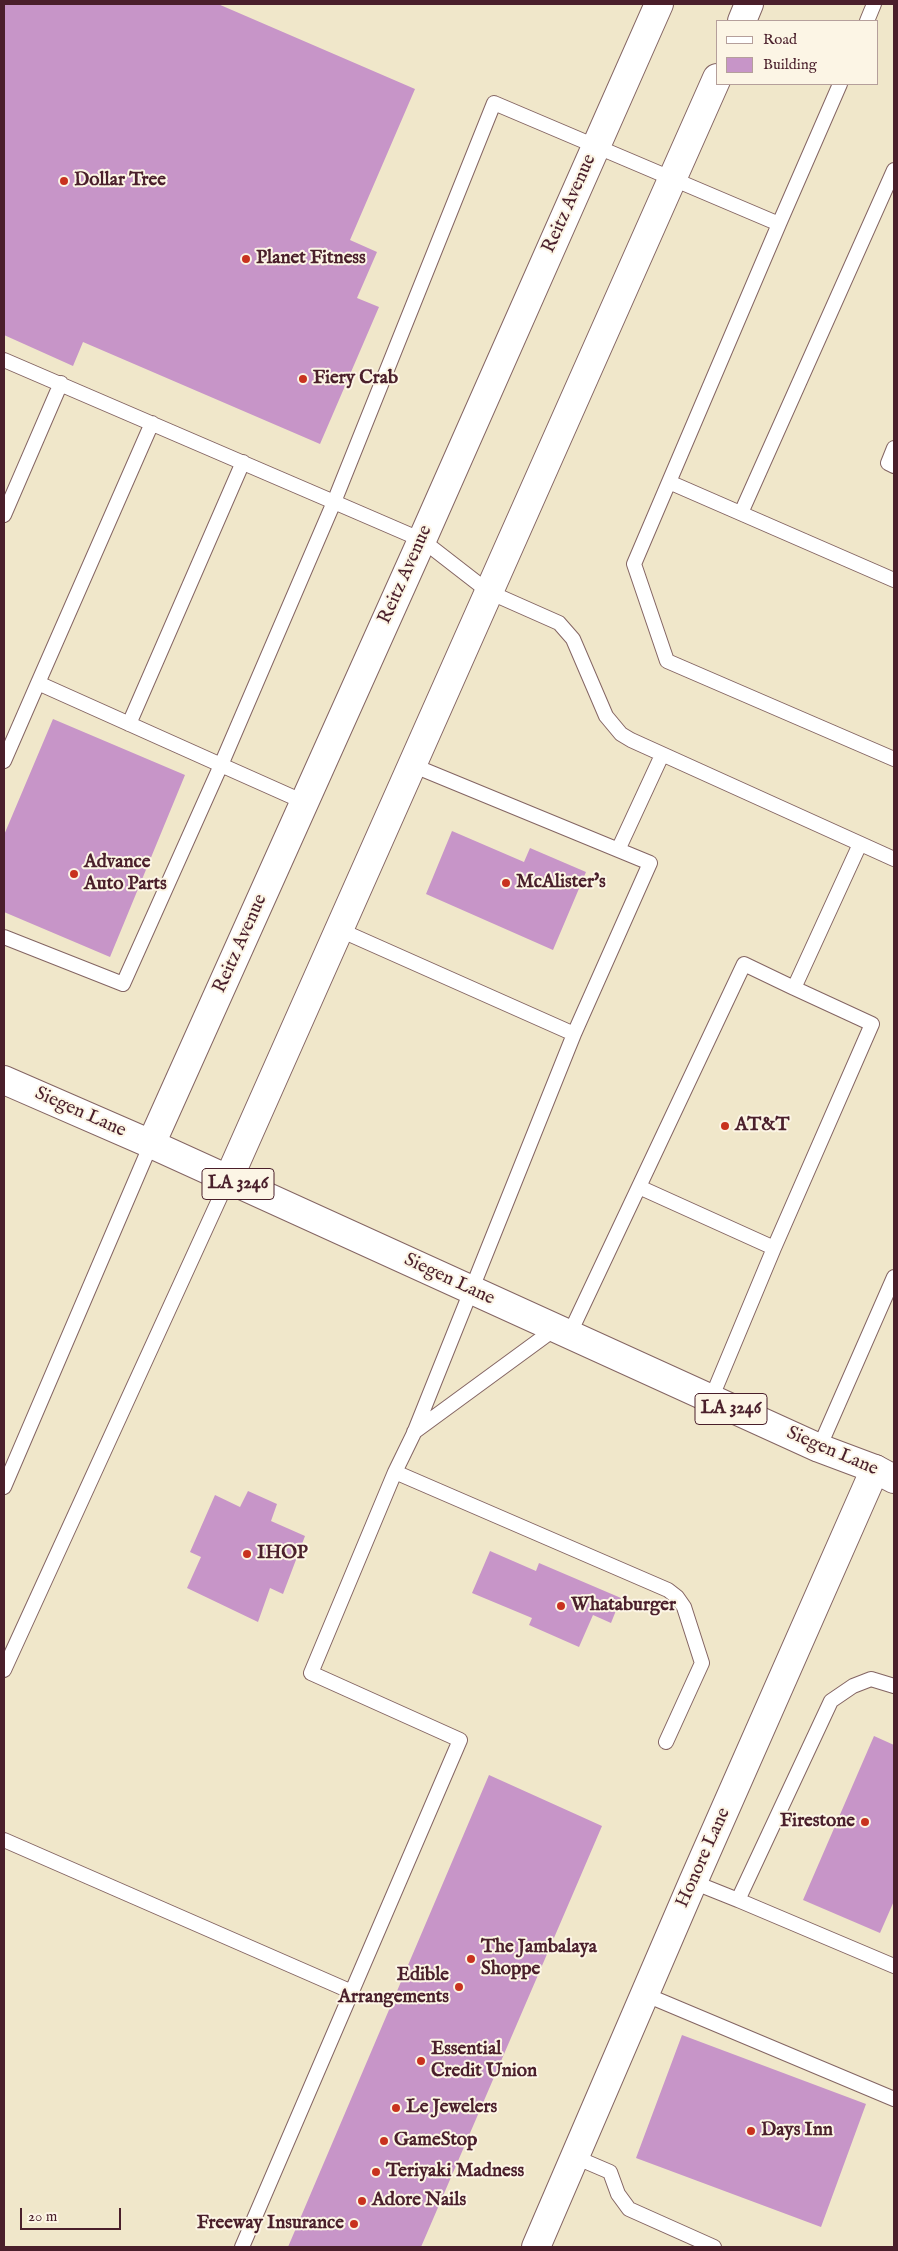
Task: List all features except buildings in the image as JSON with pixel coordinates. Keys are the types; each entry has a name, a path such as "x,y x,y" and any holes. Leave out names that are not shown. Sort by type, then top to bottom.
{"street":[{"name":"Reitz Avenue","path":"151,1144 422,540 659,4"},
{"path":"742,20 749,4"},
{"path":"228,1180 716,80"},
{"name":"Siegen Lane","path":"4,1080 151,1144 819,1448 885,1474"},
{"name":"Honore Lane","path":"536,2247 693,1882 885,1474"}],"lane":[{"path":"867,20 874,4"},
{"path":"840,85 634,564 667,662 894,759"},
{"path":"4,937 123,984 334,502 494,103 779,224"},
{"path":"741,513 894,170"},
{"path":"4,360 422,540 490,592 551,619 566,630 578,651 606,716 622,734 894,859"},
{"path":"4,516 61,383"},
{"path":"4,761 152,423"},
{"path":"894,448 888,463 894,466"},
{"path":"129,724 243,462"},
{"path":"669,482 894,580"},
{"path":"38,683 304,802"},
{"path":"618,850 662,754"},
{"path":"242,2247 460,1740 311,1673 395,1472 414,1433 574,1034 650,863 412,765"},
{"path":"794,988 860,844"},
{"path":"340,930 574,1034"},
{"path":"414,1433 562,1332 639,1187 744,964 872,1024 710,1399"},
{"path":"4,1487 151,1144"},
{"path":"4,1670 228,1180"},
{"path":"639,1187 774,1248"},
{"path":"819,1448 894,1277"},
{"path":"395,1472 668,1590 677,1597 684,1607 702,1663 666,1742"},
{"path":"738,1900 831,1701 853,1686 871,1679 894,1686"},
{"path":"4,1840 352,1992"},
{"path":"693,1882 894,1966"},
{"path":"644,1994 894,2099"},
{"path":"575,2157 610,2172 618,2194 629,2209 714,2247"}],"place":[{"name":"Dollar Tree","path":"64,181"},
{"name":"Planet Fitness","path":"246,259"},
{"name":"Fiery Crab","path":"303,379"},
{"name":"Advance Auto Parts","path":"74,874"},
{"name":"McAlister's","path":"506,883"},
{"name":"AT&T","path":"725,1126"},
{"name":"IHOP","path":"247,1554"},
{"name":"Whataburger","path":"561,1606"},
{"name":"Firestone","path":"865,1822"},
{"name":"The Jambalaya Shoppe","path":"471,1959"},
{"name":"Edible Arrangements","path":"459,1987"},
{"name":"Essential Credit Union","path":"421,2061"},
{"name":"Le Jewelers","path":"396,2108"},
{"name":"Days Inn","path":"751,2131"},
{"name":"GameStop","path":"384,2141"},
{"name":"Teriyaki Madness","path":"376,2172"},
{"name":"Adore Nails","path":"362,2201"},
{"name":"Freeway Insurance","path":"354,2224"}]}
